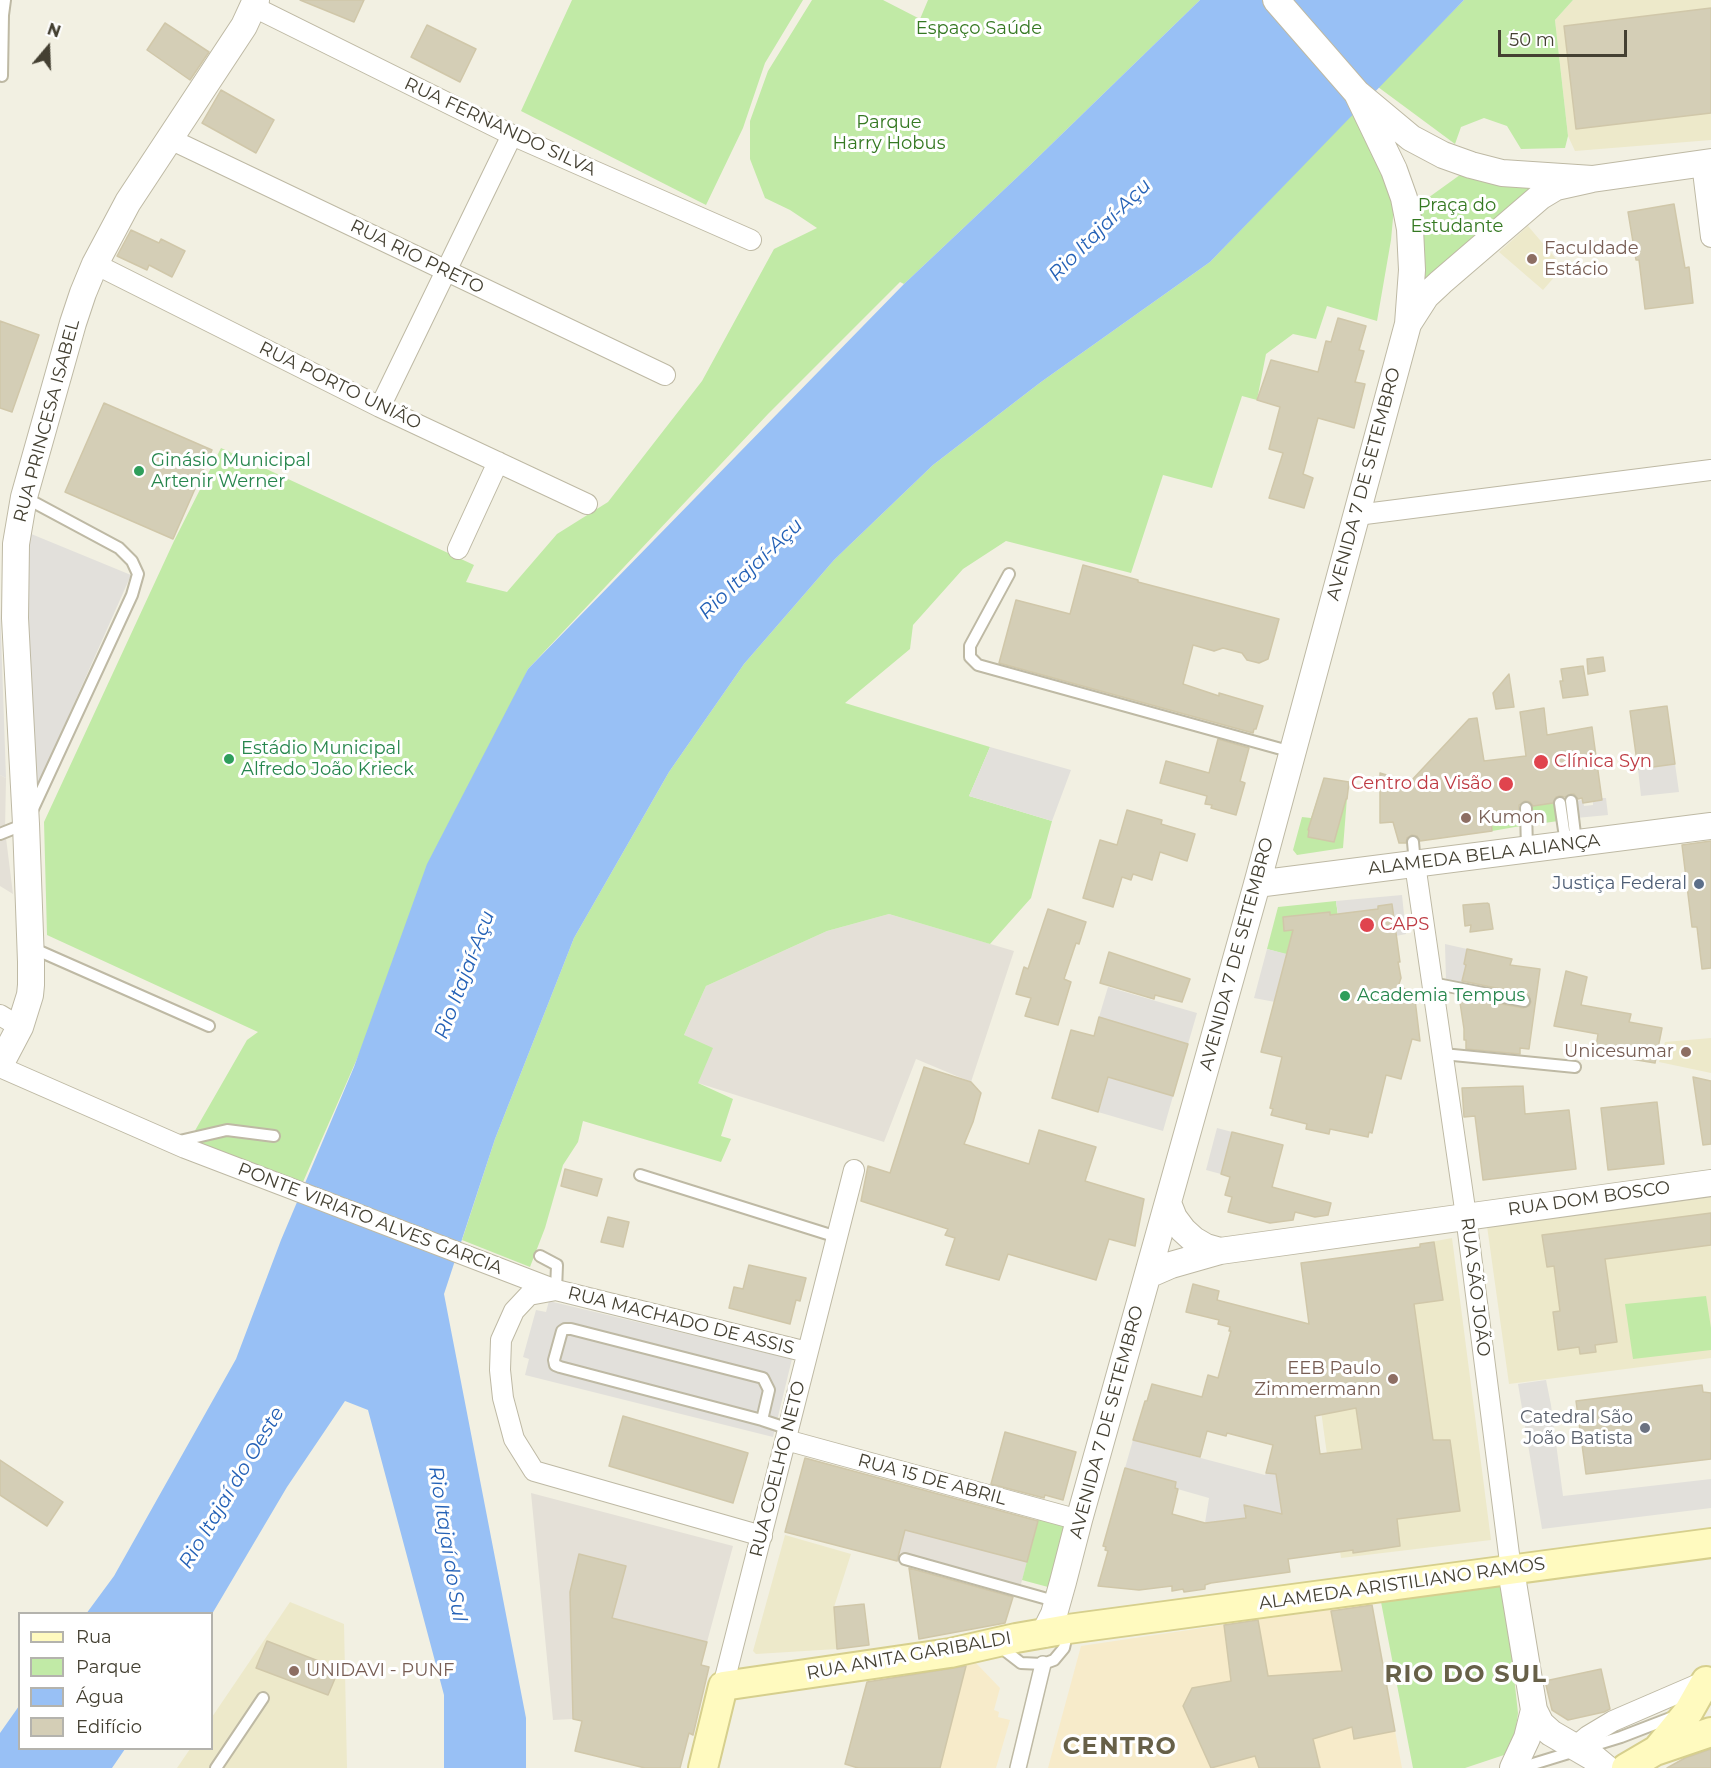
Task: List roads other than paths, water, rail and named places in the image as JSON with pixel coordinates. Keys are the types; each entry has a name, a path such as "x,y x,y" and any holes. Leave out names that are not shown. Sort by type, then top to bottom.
{"main road":[{"name":"ALAMEDA ARISTILIANO RAMOS","path":"1068,1630 1711,1544"},
{"name":"RUA ANITA GARIBALDI","path":"723,1686 950,1653 1068,1630"},
{"path":"1626,1768 1655,1760 1700,1717 1709,1680"},
{"name":"RUA COELHO NETO","path":"703,1768 723,1686"}],"street":[{"path":"1276,0 1357,93 1411,138 1443,155 1502,173 1592,179"},
{"name":"RUA FERNANDO SILVA","path":"255,4 512,135 750,240"},
{"name":"RUA PRINCESA ISABEL","path":"0,1066 10,1021 30,995 32,962 15,618 16,544 24,497 73,323 95,264 128,202 244,26 255,4"},
{"path":"1357,93 1394,170 1404,198 1410,229 1412,270 1408,324"},
{"path":"380,407 512,135"},
{"name":"RUA RIO PRETO","path":"170,139 665,375"},
{"path":"1408,324 1426,297 1441,282 1540,196 1556,188 1592,179 1707,162 1711,237"},
{"name":"RUA PORTO UNIÃO","path":"95,264 380,407 587,504"},
{"name":"AVENIDA 7 DE SETEMBRO","path":"1068,1630 1051,1622 1257,884 1408,324"},
{"path":"458,549 498,462"},
{"path":"1356,515 1711,470"},
{"name":"ALAMEDA BELA ALIANÇA","path":"1257,884 1414,853 1527,850 1711,826"},
{"name":"RUA SÃO JOÃO","path":"1414,853 1466,1216 1511,1570 1534,1710 1541,1724 1551,1733 1594,1758 1606,1768"},
{"name":"PONTE VIRIATO ALVES GARCIA","path":"0,1066 179,1145 555,1290"},
{"name":"RUA COELHO NETO","path":"723,1686 854,1170"},
{"name":"RUA DOM BOSCO","path":"1148,1275 1171,1265 1220,1251 1711,1183"},
{"path":"1168,1203 1174,1218 1183,1230 1206,1247 1220,1251"},
{"path":"555,1290 529,1295 514,1311 501,1340 500,1370 503,1398 514,1439 534,1471 762,1536"},
{"name":"RUA MACHADO DE ASSIS","path":"555,1290 807,1352"},
{"name":"RUA 15 DE ABRIL","path":"787,1434 1079,1520"},
{"path":"1061,1592 1082,1615 1068,1630"},
{"path":"1018,1768 1043,1664"},
{"path":"1579,1751 1582,1741 1613,1721 1709,1680"},
{"name":"RUA SÃO JOÃO","path":"1513,1768 1527,1738 1534,1710"}],"lane":[{"path":"2,76 5,0"},
{"path":"0,834 26,824 132,595 138,574 132,561 119,548 24,497"},
{"path":"1009,574 970,646 970,657 978,665 1292,752"},
{"path":"1566,802 1571,844"},
{"path":"1526,808 1527,850"},
{"path":"30,947 209,1026"},
{"path":"1432,983 1524,1001"},
{"path":"1443,1054 1575,1067"},
{"path":"179,1145 226,1130 274,1136"},
{"path":"640,1175 837,1238"},
{"path":"540,1256 557,1265 555,1290"},
{"path":"762,1420 769,1390 763,1378 571,1329 562,1331 554,1360 555,1365 762,1420 787,1434"},
{"path":"905,1559 1061,1592"},
{"path":"995,1643 1021,1663 1043,1664 1054,1660 1064,1648 1068,1630"},
{"path":"216,1768 263,1698"},
{"path":"1520,1768 1621,1737 1700,1717"}],"water":[{"path":"1200,0 1464,0 1210,262 1041,382 933,465 834,560 744,664 669,772 574,938 495,1139 444,1294 526,1718 526,1768 444,1768 444,1695 368,1410 345,1401 287,1487 213,1612 87,1612 114,1576 236,1359 281,1240 354,1067 427,864 528,669 904,284"},
{"path":"18,1707 18,1750 124,1750 112,1768 0,1768 0,1733"}],"place":[{"name":"Faculdade Estácio","path":"1532,259"},
{"name":"Ginásio Municipal Artenir Werner","path":"139,471"},
{"name":"Estádio Municipal Alfredo João Krieck","path":"229,759"},
{"name":"Clínica Syn","path":"1541,762"},
{"name":"Centro da Visão","path":"1506,784"},
{"name":"Kumon","path":"1466,818"},
{"name":"Justiça Federal","path":"1699,884"},
{"name":"CAPS","path":"1367,925"},
{"name":"Academia Tempus","path":"1345,996"},
{"name":"Unicesumar","path":"1686,1052"},
{"name":"EEB Paulo Zimmermann","path":"1393,1379"},
{"name":"Catedral São João Batista","path":"1645,1428"},
{"name":"UNIDAVI - PUNF","path":"294,1671"}],"district":[{"name":"RIO DO SUL","path":"1466,1675"},
{"name":"CENTRO","path":"1120,1747"}],"park label":[{"name":"Espaço Saúde","path":"979,29"},
{"name":"Parque Harry Hobus","path":"889,133"},
{"name":"Praça do Estudante","path":"1457,216"}],"water label":[{"name":"Rio Itajaí-Açu","path":"1100,230"},
{"name":"Rio Itajaí-Açu","path":"751,569"},
{"name":"Rio Itajaí-Açu","path":"465,975"},
{"name":"Rio Itajaí do Oeste","path":"232,1488"},
{"name":"Rio Itajaí do Sul","path":"447,1544"}]}
